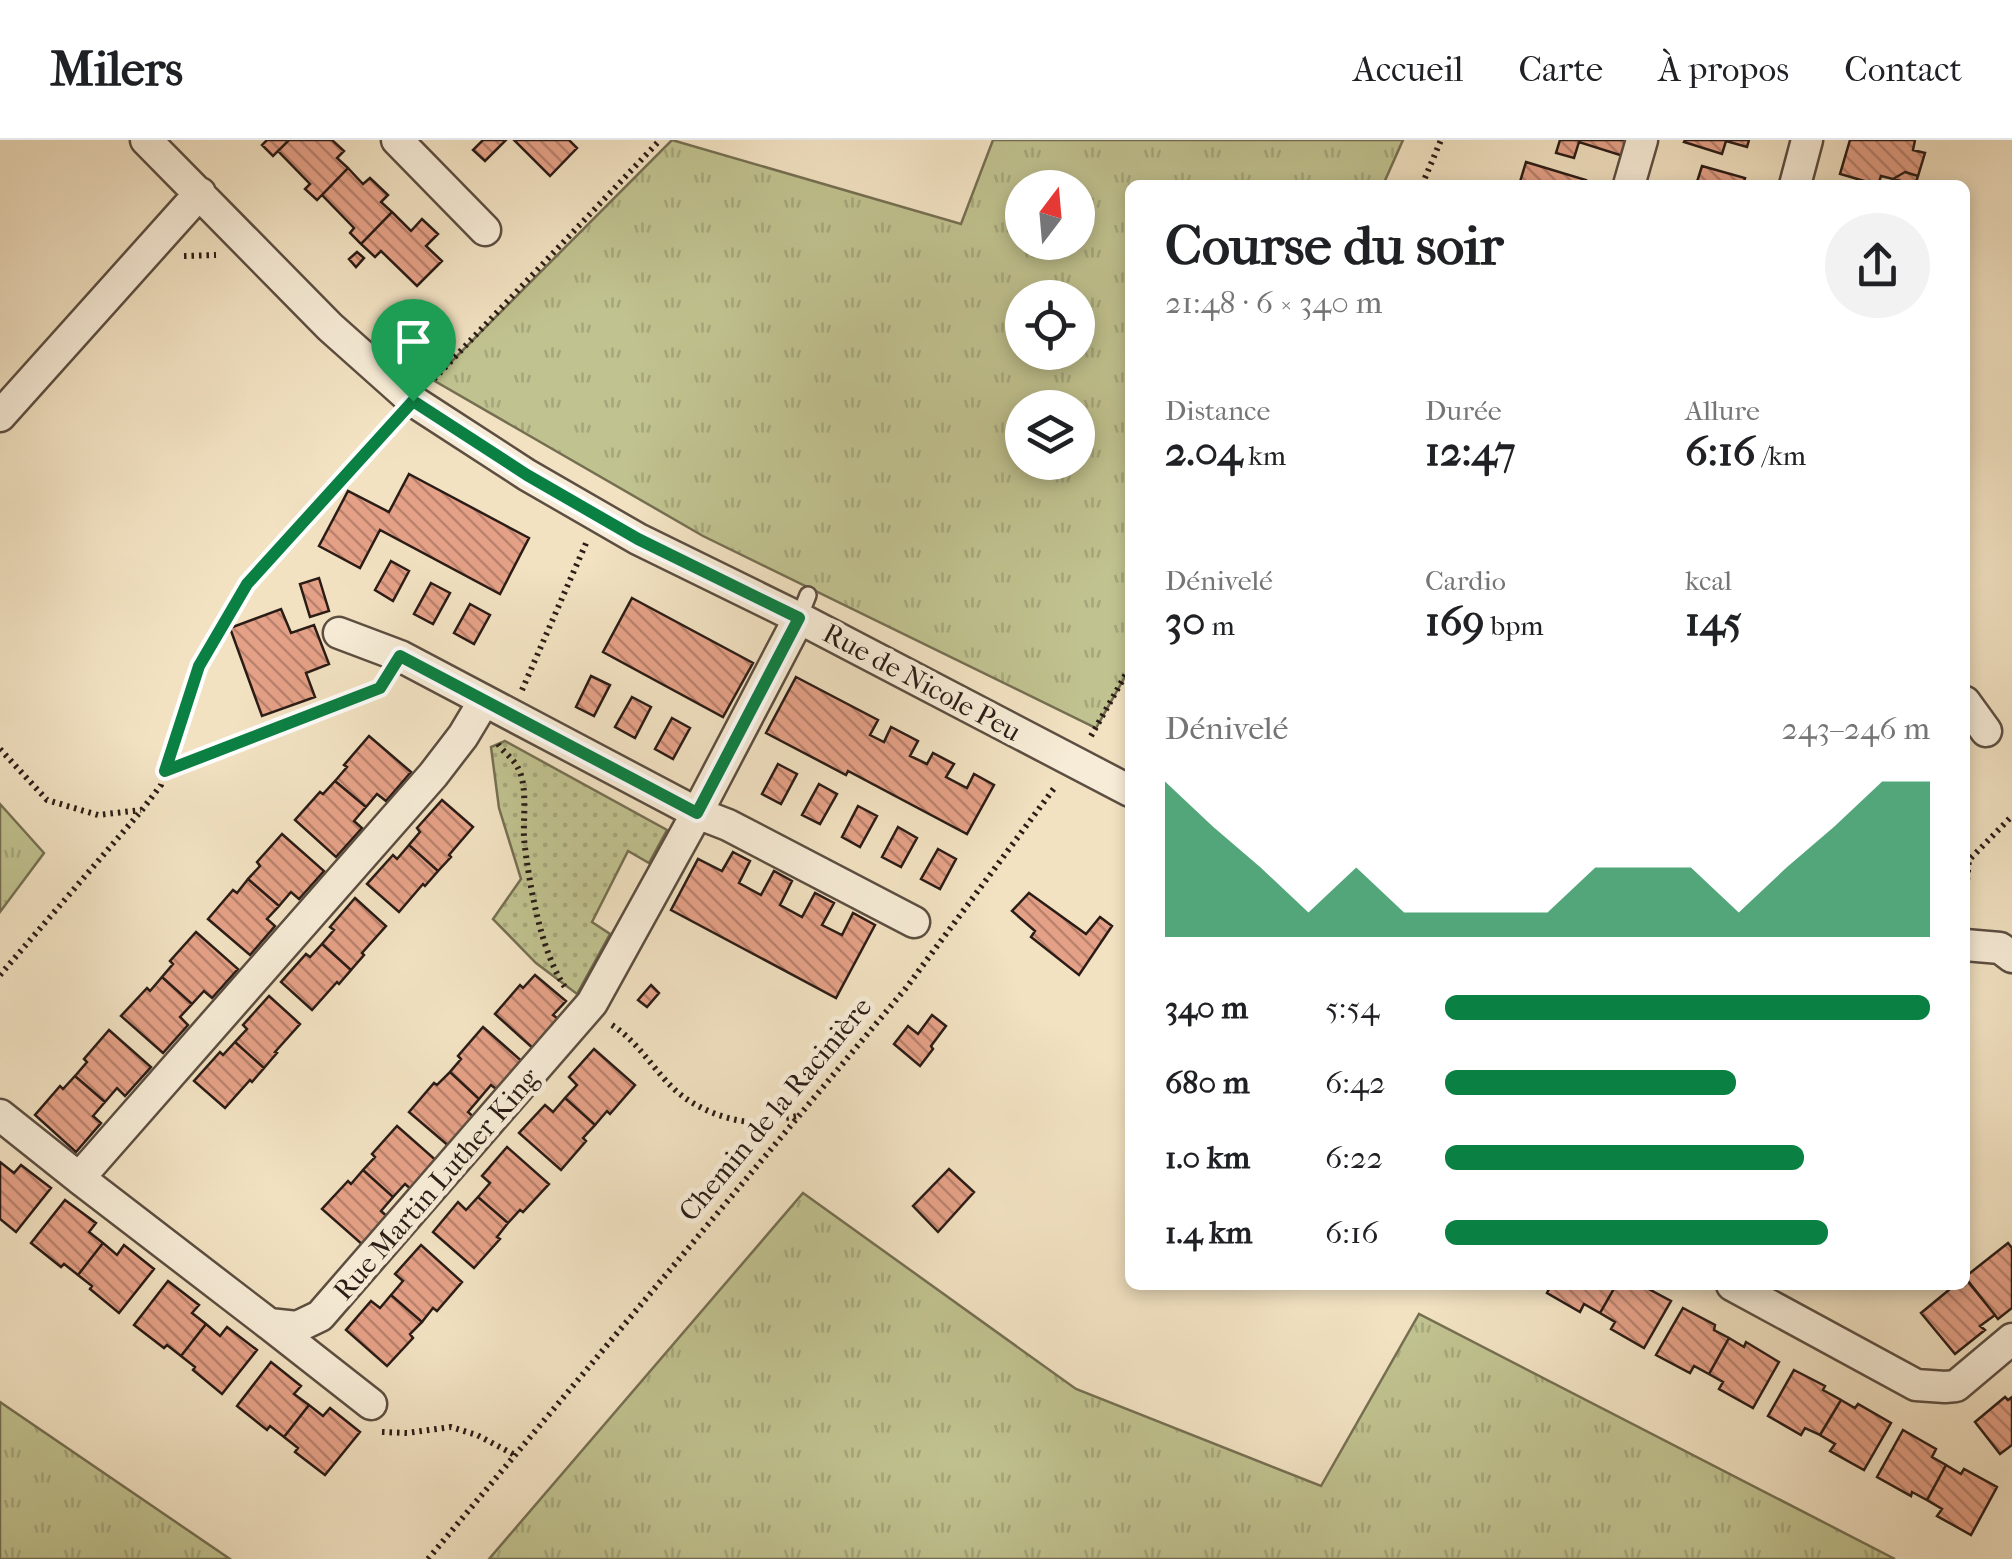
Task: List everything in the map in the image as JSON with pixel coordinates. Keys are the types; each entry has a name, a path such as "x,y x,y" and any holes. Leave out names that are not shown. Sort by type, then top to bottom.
{"street":[{"name":"Rue de Nicole Peu","path":"146,140 330,327 413,401 527,475 638,539 804,606 1125,788"},
{"path":"397,140 484,230"},
{"path":"1630,180 1642,140"},
{"path":"1795,180 1807,140"},
{"path":"0,416 200,193"},
{"name":"Rue Martin Luther King","path":"269,1324 297,1327 320,1316 592,1003 697,813 804,606"},
{"path":"338,633 400,656 914,922"},
{"path":"78,1178 433,775 484,700"},
{"path":"1970,709 1986,731"},
{"path":"1970,945 2008,946"},
{"path":"0,1115 371,1404"},
{"path":"1741,1290 1916,1384 1956,1386 2012,1339"}],"path":[{"path":"0,975 160,785 199,666 247,584 413,401 660,140"},
{"path":"1424,180 1441,140"},
{"path":"517,700 590,535"},
{"path":"165,771 380,688 400,656"},
{"name":"Chemin de la Racinière","path":"428,1559 906,988 1074,761 1125,677"},
{"path":"499,738 498,746 518,768 522,784 524,836 545,946 554,970 574,997"},
{"path":"0,749 47,800 98,815 142,810"},
{"path":"1970,859 2012,816"},
{"path":"603,1018 623,1032 675,1090 699,1106 727,1117 756,1122 798,1116"},
{"path":"371,1404 363,1418 378,1432 451,1427 477,1434 515,1455"}],"green space":[{"path":"672,140 961,224 993,140 1403,140 1385,180 1125,180 1125,677 1096,728 703,536 433,380"},
{"path":"505,741 667,830 649,863 628,851 592,922 610,934 577,994 536,963 493,919 521,879 499,808 491,747"},
{"path":"0,804 44,853 0,912"},
{"path":"803,1193 1076,1389 1321,1486 1419,1314 1895,1559 489,1559"},
{"path":"0,1402 230,1559 0,1559"}],"building":[{"path":"267,140 289,140 273,156 262,145"},
{"path":"289,140 332,140 344,151 337,158 348,168 317,200 305,189 310,184 278,151"},
{"path":"483,140 506,140 485,161 473,150"},
{"path":"514,140 569,140 577,148 550,176"},
{"path":"1560,140 1628,140 1623,156 1579,142 1574,158 1556,153"},
{"path":"1685,140 1749,140 1747,147 1726,141 1722,154"},
{"path":"1850,140 1915,140 1913,150 1925,153 1918,176 1905,172 1893,179 1881,176 1880,180 1861,180 1840,174"},
{"path":"1526,162 1586,180 1521,180"},
{"path":"1702,166 1745,178 1744,180 1698,180"},
{"path":"348,168 363,184 370,178 388,195 381,202 392,212 361,244 350,233 354,228 322,195"},
{"path":"1905,172 1918,176 1917,180 1893,179"},
{"path":"392,212 411,231 422,219 438,234 426,246 442,261 417,286 381,251 375,257 361,244"},
{"path":"357,252 364,258 356,267 349,259"},
{"path":"409,474 529,538 500,594 380,530 360,568 319,546 348,491 389,512"},
{"path":"391,561 409,571 393,601 375,590"},
{"path":"319,578 329,611 310,617 300,584"},
{"path":"431,583 450,593 433,624 414,614"},
{"path":"632,598 753,663 723,717 603,652"},
{"path":"470,604 490,615 474,644 454,633"},
{"path":"281,609 291,633 314,625 329,664 306,673 315,697 262,716 230,628"},
{"path":"591,676 610,685 594,716 576,707"},
{"path":"796,677 878,720 870,735 884,742 891,727 918,741 910,756 927,764 933,753 954,764 946,777 967,788 974,774 994,785 967,834 766,733"},
{"path":"632,697 651,707 635,738 615,727"},
{"path":"672,718 690,728 673,759 655,749"},
{"path":"369,736 411,772 386,801 377,794 366,807 335,781"},
{"path":"778,764 797,774 781,804 762,794"},
{"path":"335,781 366,807 354,821 362,828 336,857 295,820"},
{"path":"819,784 837,794 820,824 802,815"},
{"path":"442,800 473,827 438,871 409,845 420,832 417,828"},
{"path":"858,806 877,816 860,847 842,837"},
{"path":"898,827 917,838 901,867 882,857"},
{"path":"282,834 324,871 299,899 291,892 279,906 248,879 260,866 257,862"},
{"path":"409,845 438,871 399,912 367,884 393,855 397,859"},
{"path":"938,849 956,859 940,889 921,879"},
{"path":"733,852 750,861 739,883 761,895 774,871 792,881 780,905 802,917 815,893 834,903 822,925 842,935 853,913 875,925 836,998 671,910 698,859 722,871"},
{"path":"248,879 279,906 267,919 275,926 250,955 208,919"},
{"path":"1029,893 1086,934 1100,917 1112,926 1079,975 1031,937 1035,931 1012,911"},
{"path":"355,898 386,926 351,970 322,944 334,930 330,927"},
{"path":"196,932 238,969 212,998 204,991 192,1004 162,977 173,964 170,961"},
{"path":"322,944 351,970 312,1010 281,982 306,954 310,957"},
{"path":"535,975 566,1001 553,1015 562,1022 536,1051 495,1014 520,985 523,988"},
{"path":"162,977 192,1004 180,1017 188,1025 163,1053 121,1016"},
{"path":"651,985 659,993 647,1007 638,1000"},
{"path":"269,996 300,1024 264,1068 235,1042 247,1029 243,1025"},
{"path":"932,1015 946,1026 920,1066 894,1044 908,1026 918,1034"},
{"path":"483,1027 525,1064 500,1092 491,1085 479,1099 450,1072 461,1059 458,1056"},
{"path":"109,1030 151,1067 125,1096 117,1088 105,1102 75,1076"},
{"path":"235,1042 264,1068 225,1108 194,1081 220,1052 223,1055"},
{"path":"594,1049 635,1085 595,1125 565,1098 577,1085 569,1077"},
{"path":"450,1072 479,1099 468,1112 476,1119 451,1148 409,1112 434,1083 437,1085"},
{"path":"75,1076 105,1102 93,1116 101,1123 76,1152 35,1115 60,1086 63,1089"},
{"path":"565,1098 595,1125 561,1170 519,1133 545,1105 553,1112"},
{"path":"397,1126 438,1162 413,1191 405,1184 393,1197 363,1170"},
{"path":"507,1147 549,1184 508,1223 478,1197 490,1183 482,1176"},
{"path":"0,1162 14,1173 21,1165 51,1188 16,1232 0,1219"},
{"path":"949,1169 974,1192 938,1232 913,1206"},
{"path":"363,1170 393,1197 381,1211 389,1218 364,1246 322,1209"},
{"path":"478,1197 508,1223 497,1237 500,1239 474,1268 433,1232 458,1202 466,1210"},
{"path":"65,1200 96,1223 89,1232 103,1243 78,1275 31,1243"},
{"path":"103,1243 117,1255 124,1245 154,1269 119,1313 78,1275"},
{"path":"2008,1243 2012,1248 2012,1308 1998,1319 1970,1283 1970,1273"},
{"path":"421,1245 462,1282 422,1322 391,1295 403,1281 395,1274"},
{"path":"168,1281 199,1305 192,1313 206,1324 181,1356 134,1325"},
{"path":"1970,1284 1995,1315 1980,1326 1985,1330 1955,1354 1921,1313 1949,1290 1970,1290"},
{"path":"1613,1290 1600,1313 1584,1304 1580,1312 1547,1293"},
{"path":"1613,1290 1650,1290 1671,1301 1644,1348 1611,1329 1615,1322 1600,1313"},
{"path":"391,1295 422,1322 387,1366 346,1330 371,1301 380,1308"},
{"path":"1683,1308 1715,1325 1714,1330 1729,1338 1709,1374 1694,1366 1690,1373 1656,1355"},
{"path":"206,1324 220,1336 227,1327 257,1350 222,1394 181,1356"},
{"path":"1729,1338 1744,1347 1746,1342 1779,1362 1753,1408 1719,1389 1723,1382 1709,1374"},
{"path":"271,1362 301,1386 294,1394 309,1405 284,1437 270,1426 267,1430 237,1406"},
{"path":"1794,1370 1825,1386 1823,1390 1841,1400 1820,1435 1805,1428 1801,1435 1768,1416"},
{"path":"2005,1397 2012,1397 2012,1445 2000,1454 1975,1422"},
{"path":"1841,1400 1855,1408 1858,1404 1891,1423 1864,1470 1830,1451 1835,1444 1820,1435"},
{"path":"309,1405 323,1416 330,1408 360,1432 325,1475 295,1452 298,1448 284,1437"},
{"path":"1903,1430 1936,1449 1932,1457 1946,1465 1927,1500 1912,1492 1911,1496 1877,1477"},
{"path":"1946,1465 1961,1474 1964,1469 1997,1487 1971,1535 1937,1516 1942,1509 1927,1500"}],"route":[{"path":"413,401 527,475 638,539 799,618 697,813 400,656 380,688 165,771 199,666 247,584 413,401"}]}
